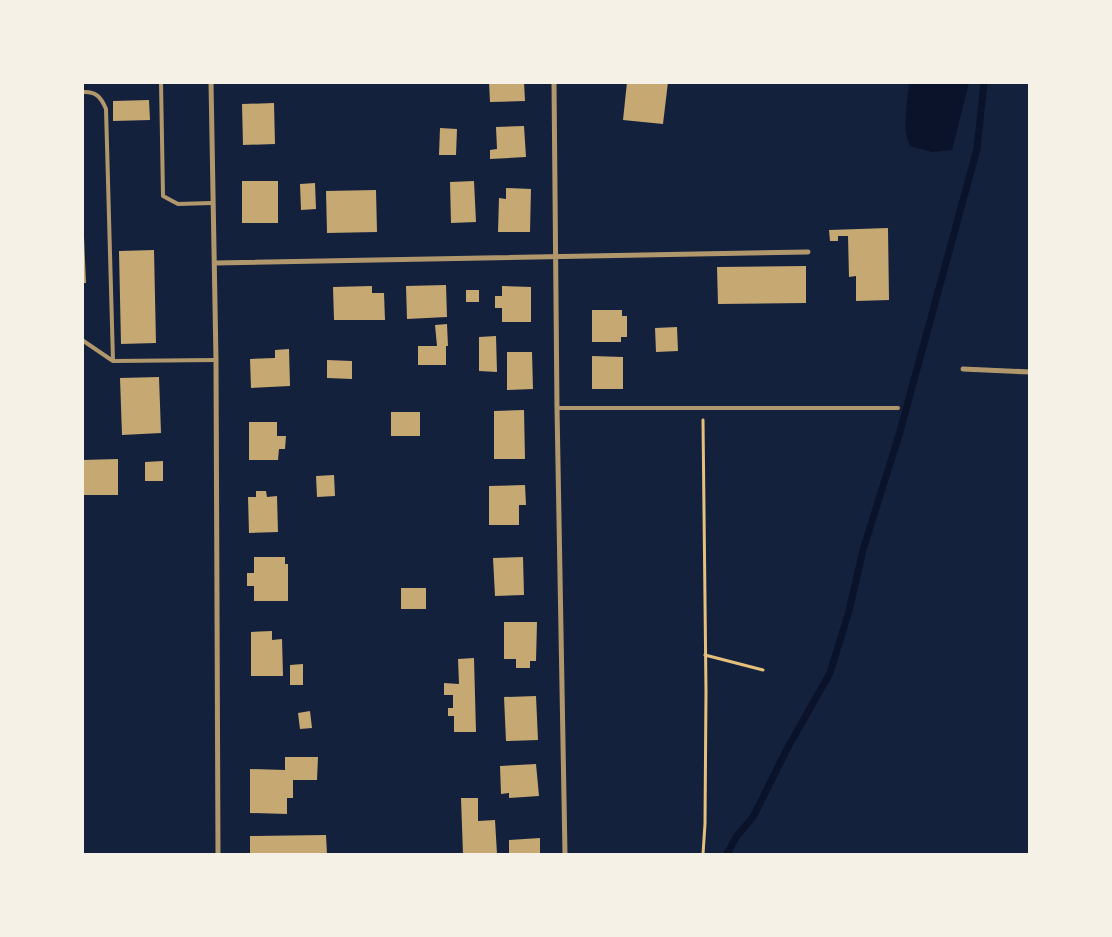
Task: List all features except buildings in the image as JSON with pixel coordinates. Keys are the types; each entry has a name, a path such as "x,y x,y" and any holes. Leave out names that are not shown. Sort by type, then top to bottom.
{"street":[{"path":"211,82 216,360 218,854"},
{"path":"554,82 557,408 565,854"},
{"path":"215,263 808,252"},
{"path":"963,369 1030,372"}],"lane":[{"path":"161,82 163,196 178,204 212,203"},
{"path":"82,92 90,92 101,97 106,109 113,361"},
{"path":"82,340 113,361 216,360"},
{"path":"557,408 898,408"}],"path":[{"path":"702,409 705,655 705,824 703,854"},
{"path":"705,655 763,670"}],"water":[{"path":"909,83 969,83 952,150 932,152 910,146 905,123"}],"waterway":[{"path":"727,854 736,837 753,817 787,749 830,673 849,611 863,550 899,435 977,149 984,82"}]}
